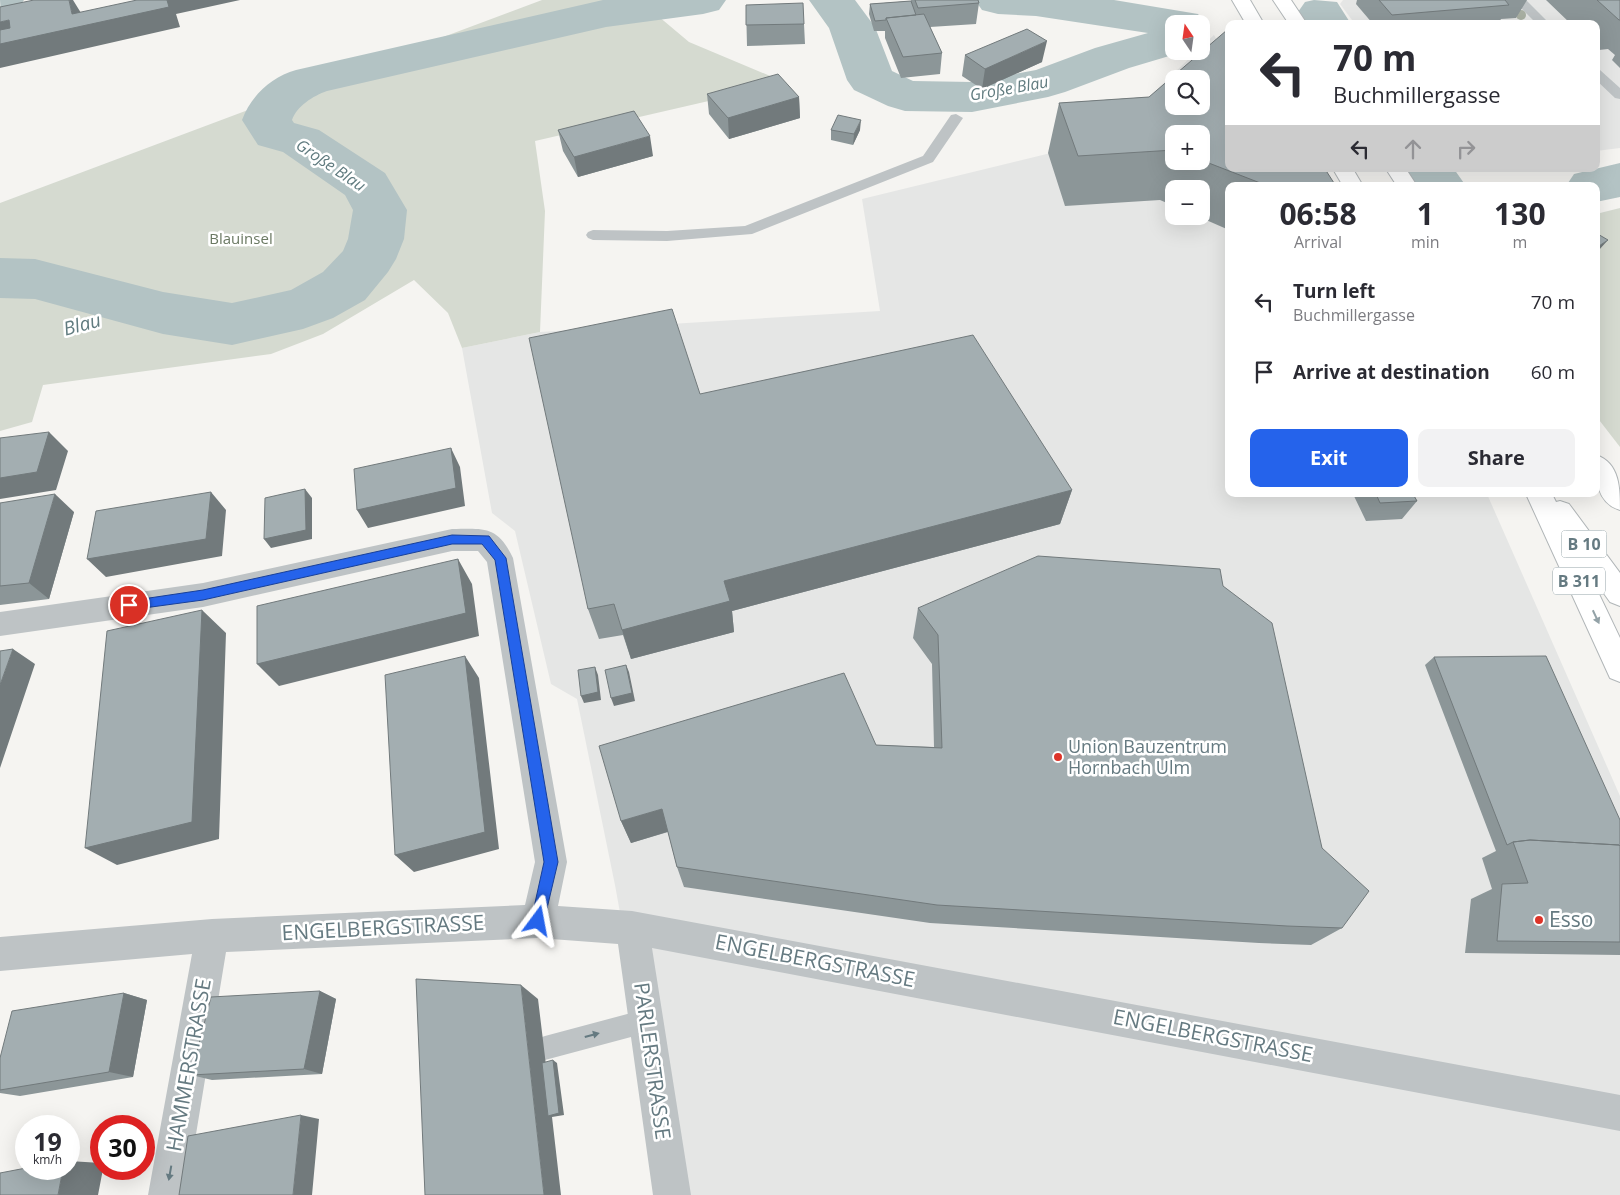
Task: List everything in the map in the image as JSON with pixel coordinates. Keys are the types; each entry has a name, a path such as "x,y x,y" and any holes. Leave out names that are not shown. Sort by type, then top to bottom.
{"highway":[{"path":"1241,0 1253,20"},
{"path":"1282,0 1295,20"},
{"path":"1600,472 1620,500"},
{"name":"B 311","path":"1540,497 1620,669"},
{"name":"B 10","path":"1550,497 1620,594"}],"street":[{"path":"0,624 203,595 452,540 485,540 500,558 551,862 538,921"},
{"name":"ENGELBERGSTRASSE","path":"0,954 212,936 538,921 632,928 1620,1113"},
{"name":"PARLERSTRASSE","path":"632,928 672,1195"},
{"name":"HAMMERSTRASSE","path":"167,1195 212,936"}],"lane":[{"path":"1519,0 1540,20"},
{"path":"1600,77 1620,95"},
{"path":"593,235 667,236 747,231 928,159 956,118"},
{"path":"545,1048 646,1021"}],"shaded area":[{"path":"1343,0 1620,0 1620,148 1600,150 1600,20 1352,20 1340,4"},
{"path":"1214,35 1225,54 1225,172 1229,172 1229,182 1225,182 1225,497 1488,497 1620,796 1620,1195 671,1195 615,885 577,699 551,684 515,531 492,513 462,348 540,332 880,311 862,199 1104,140 1165,82 1165,115 1210,115 1210,70 1177,70 1188,60 1210,60 1210,39"}],"green space":[{"name":"Blauinsel","path":"542,0 639,0 689,42 787,83 535,141 545,211 540,332 462,348 448,313 414,280 323,334 271,354 43,385 32,422 0,431 0,203"},
{"path":"1620,208 1620,447 1600,421 1600,213"}],"building":[{"path":"34,0 69,0 72,14 137,0 167,0 169,7 0,44 0,30 10,28 9,20 0,22 0,7"},
{"path":"915,0 978,0 979,3 918,8"},
{"path":"1379,0 1505,0 1509,5 1392,15"},
{"path":"1597,0 1620,0 1620,20 1619,20"},
{"path":"911,1 916,15 875,21 870,4"},
{"path":"803,3 804,24 746,25 746,5"},
{"path":"924,14 942,53 903,57 886,18"},
{"path":"1027,29 1047,41 985,69 965,55"},
{"path":"1225,32 1225,169 1210,163 1210,125 1165,125 1165,151 1078,156 1059,103 1149,97 1165,83 1165,115 1210,115 1210,70 1180,70 1192,60 1210,60 1210,45"},
{"path":"778,74 799,97 728,118 707,94"},
{"path":"634,111 650,136 574,157 558,130"},
{"path":"838,115 861,120 854,134 831,130"},
{"path":"1232,172 1327,172 1333,182 1258,182"},
{"path":"1600,235 1608,240 1600,245"},
{"path":"672,309 700,394 973,335 1072,490 724,581 730,601 622,630 614,604 588,609 529,338"},
{"path":"49,432 37,472 0,478 0,438"},
{"path":"451,448 456,488 357,510 354,469"},
{"path":"305,489 306,530 264,539 265,498"},
{"path":"211,492 206,539 87,559 96,511"},
{"path":"55,494 29,583 0,586 0,503"},
{"path":"1377,497 1415,497 1417,501 1380,503"},
{"path":"1038,556 1220,569 1223,586 1272,623 1322,848 1369,891 1342,928 937,905 677,867 662,809 621,821 599,746 844,673 876,745 942,748 938,635 918,608"},
{"path":"458,559 466,613 257,664 257,606"},
{"path":"202,610 192,822 85,848 107,631"},
{"path":"13,649 0,685 0,651"},
{"path":"465,656 485,832 395,855 385,675"},
{"path":"1546,656 1620,820 1620,846 1530,840 1513,842 1507,845 1434,657"},
{"path":"626,665 632,693 611,698 605,670"},
{"path":"595,667 598,692 581,696 578,670"},
{"name":"Esso","path":"1530,840 1620,846 1620,942 1497,941 1502,884 1528,883 1513,842"},
{"path":"416,979 521,985 544,1195 425,1195"},
{"path":"320,991 304,1069 191,1075 211,997"},
{"path":"124,993 109,1072 0,1090 0,1058 12,1011"},
{"path":"553,1060 559,1113 548,1116 542,1063"},
{"path":"301,1115 293,1195 179,1195 188,1136"},
{"path":"15,1170 15,1180 61,1180 58,1195 0,1195 0,1173"}],"waterway":[{"name":"Große Blau","path":"0,278 35,279 163,313 232,324 282,314 312,304 344,286 368,259 376,239 380,210 366,185 301,141 276,134 267,120 271,109 285,95 300,84 313,80 606,13 703,0"},
{"name":"Große Blau","path":"832,0 852,27 871,80 905,96 972,97 1048,82 1112,58 1165,43"},
{"name":"Große Blau","path":"998,0 1036,2 1165,21"},
{"name":"Große Blau","path":"1321,12 1326,20"},
{"name":"Große Blau","path":"1429,172 1436,182"},
{"name":"Große Blau","path":"1600,184 1620,180"}],"place":[{"name":"Union Bauzentrum Hornbach Ulm","path":"1058,757"},
{"name":"Esso","path":"1539,920"}],"route":[{"path":"129,605 203,595 452,540 485,540 500,558 551,862 538,921"}],"water label":[{"name":"Blau","path":"82,324"}]}
